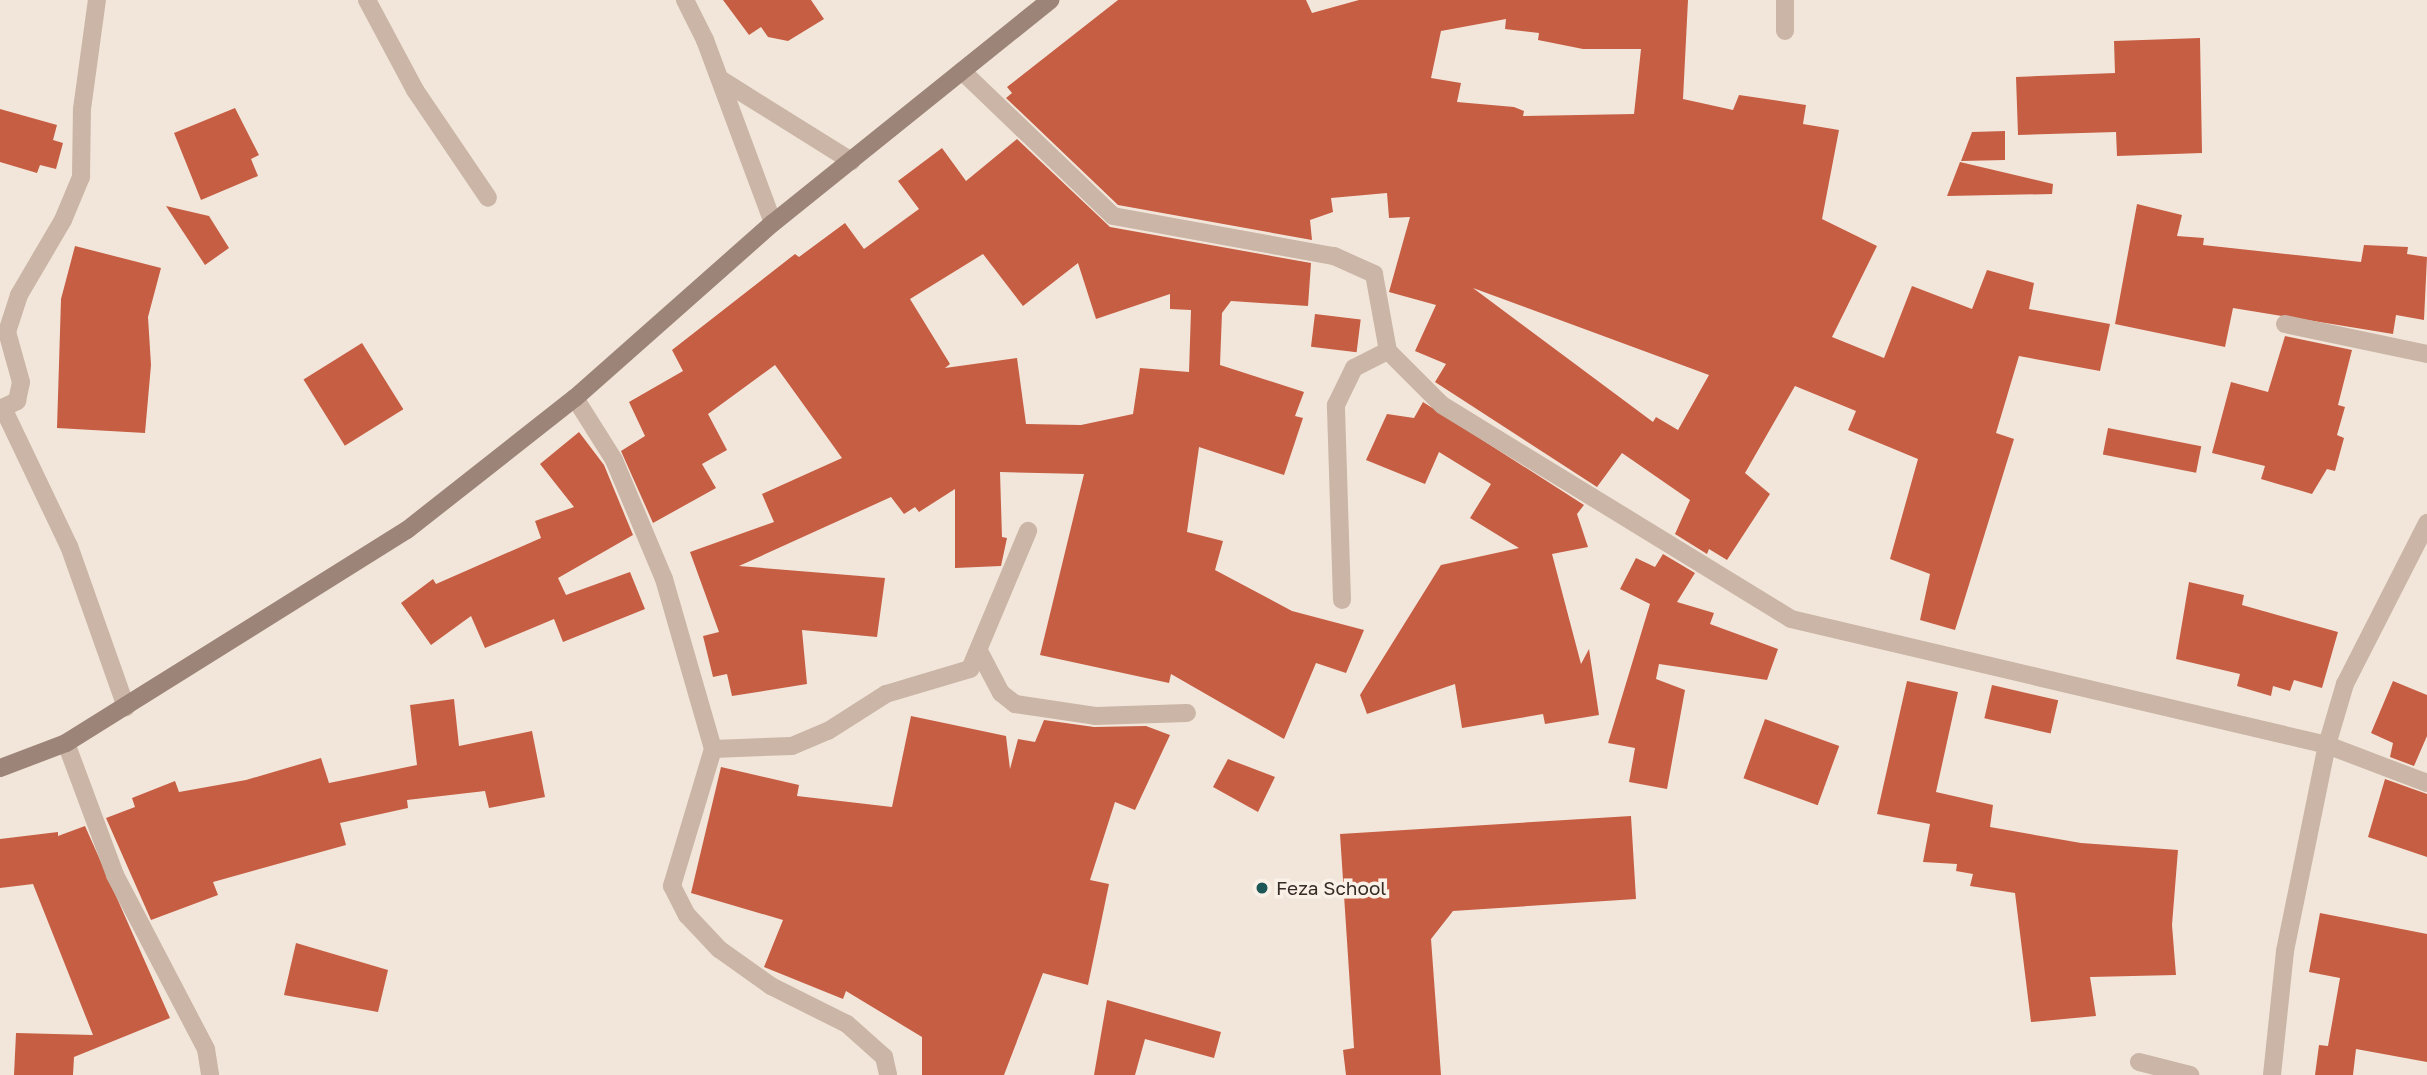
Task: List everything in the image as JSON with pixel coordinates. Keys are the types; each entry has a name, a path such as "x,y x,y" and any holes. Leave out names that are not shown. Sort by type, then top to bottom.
{"main road":[{"path":"0,768 66,743 407,530 575,398 773,223 1050,0"}],"street":[{"path":"97,0 82,109 81,177 64,220 19,295 7,332 21,382 17,401 2,410 69,546 126,707"},
{"path":"367,0 415,90 488,198"},
{"path":"685,0 720,79 773,223"},
{"path":"1785,0 1785,31"},
{"path":"962,71 1113,216 1334,256 1374,274 1388,351 1442,405 1791,619 2327,745 2427,783"},
{"path":"720,79 851,161"},
{"path":"2285,324 2427,354"},
{"path":"1342,600 1336,405 1354,368 1388,351"},
{"path":"575,398 614,460 664,579 713,749 672,886 687,915 719,949 771,986 848,1024 884,1057 888,1075"},
{"path":"2272,1075 2285,951 2327,745 2344,684 2427,523"},
{"path":"713,749 792,746 828,732 886,694 970,669 980,653 1028,531"},
{"path":"980,653 1001,694 1014,704 1095,716 1187,713"},
{"path":"66,743 115,875 206,1049 210,1075"},
{"path":"2138,1062 2190,1075"}],"building":[{"path":"723,0 811,0 824,19 788,41 768,37 761,27 749,35"},
{"path":"1118,0 1306,0 1312,13 1359,0 1688,0 1683,99 1733,110 1739,95 1806,105 1803,124 1839,130 1822,219 1877,246 1832,337 1884,358 1912,286 1972,309 1987,270 2034,283 2029,309 2110,324 2100,371 2019,356 1996,433 2014,439 1955,630 1920,620 1930,574 1890,559 1918,459 1848,430 1856,411 1795,386 1745,473 1770,494 1727,560 1709,549 1707,554 1675,534 1690,500 1622,453 1597,487 1435,382 1446,364 1415,351 1436,305 1389,292 1410,217 1389,218 1387,193 1331,198 1333,212 1310,220 1312,240 1118,205 1006,98 1012,93 1007,87","holes":["1506,19 1505,29 1539,33 1538,40 1583,49 1641,49 1634,114 1523,116 1524,111 1514,107 1457,102 1461,83 1431,78 1441,31","1473,288 1709,375 1678,430 1656,417 1653,422"]},
{"path":"2200,38 2202,153 2117,156 2116,132 2018,135 2016,77 2115,73 2114,41"},
{"path":"235,108 259,155 251,159 258,176 201,200 174,133"},
{"path":"0,109 57,125 53,140 63,143 56,169 40,165 37,173 0,162"},
{"path":"2005,131 2005,160 1961,161 1972,132"},
{"path":"1017,139 1110,227 1311,263 1308,306 1231,301 1222,313 1220,365 1304,392 1295,416 1303,418 1284,475 1199,447 1187,532 1223,541 1215,570 1292,611 1364,630 1346,673 1316,663 1284,739 1171,674 1169,683 1040,655 1084,474 1000,472 1002,537 1007,538 1001,566 955,568 955,489 919,512 915,507 904,514 891,497 739,566 885,578 877,637 802,630 807,684 732,696 727,674 713,677 703,636 719,632 690,552 774,522 762,494 842,458 775,365 708,414 727,450 702,464 716,488 653,523 621,451 645,436 629,402 683,371 672,350 795,254 799,257 845,223 864,249 919,209 898,181 942,148 966,181","holes":["983,254 1023,306 1078,263 1096,319 1170,294 1170,309 1191,310 1189,372 1140,368 1133,414 1081,425 1026,424 1017,358 945,368 950,364 910,299"]},
{"path":"1960,162 2053,184 2052,194 1947,196"},
{"path":"2137,204 2182,215 2177,236 2204,238 2203,245 2361,262 2364,245 2408,247 2407,254 2427,257 2424,320 2396,315 2393,334 2233,308 2225,347 2115,324"},
{"path":"166,206 209,216 229,248 205,265"},
{"path":"75,246 161,268 148,317 151,365 145,433 57,428 61,299"},
{"path":"1315,314 1361,320 1357,352 1311,347"},
{"path":"2285,336 2352,350 2338,405 2345,407 2337,435 2344,438 2335,471 2327,469 2312,494 2261,479 2265,466 2212,453 2231,382 2268,392"},
{"path":"362,343 403,409 345,446 303,380"},
{"path":"1423,402 1584,505 1577,514 1588,547 1552,554 1581,664 1589,649 1599,715 1545,724 1543,714 1462,728 1455,684 1367,714 1360,695 1441,565 1519,548 1470,518 1491,484 1439,452 1425,484 1366,460 1387,414 1414,418"},
{"path":"2108,428 2201,446 2196,473 2103,455"},
{"path":"579,432 604,465 633,535 558,578 566,595 630,572 645,609 563,642 554,619 485,648 471,616 431,645 401,603 433,579 436,584 541,538 535,521 574,507 540,464"},
{"path":"1663,554 1695,573 1677,602 1714,613 1710,624 1778,649 1767,680 1659,664 1656,679 1685,690 1667,789 1629,782 1635,748 1608,743 1650,604 1620,589 1636,558 1655,567"},
{"path":"2189,582 2244,595 2242,605 2338,632 2322,688 2294,680 2290,691 2273,686 2271,696 2237,686 2240,674 2176,659"},
{"path":"1907,681 1958,692 1936,792 1993,805 1990,827 2081,843 2178,850 2172,925 2176,975 2090,977 2096,1016 2031,1022 2015,893 1970,886 1973,874 1956,871 1957,864 1923,862 1930,824 1877,814"},
{"path":"2393,681 2427,695 2427,736 2414,766 2390,757 2393,743 2371,733"},
{"path":"1992,685 2058,700 2051,733 1984,718"},
{"path":"454,699 459,746 532,731 545,797 489,808 485,791 407,800 408,808 340,823 346,845 213,882 218,895 151,920 106,818 135,807 132,798 175,781 179,792 246,780 321,758 329,783 417,765 410,705"},
{"path":"911,716 1006,736 1010,769 1018,739 1035,742 1044,720 1094,727 1146,726 1170,735 1135,810 1115,802 1090,880 1109,884 1088,985 1043,973 1004,1075 922,1075 922,1037 846,991 843,999 764,967 783,920 691,893 721,767 799,785 797,796 892,807"},
{"path":"1765,719 1839,746 1818,805 1743,778"},
{"path":"1228,759 1275,777 1258,812 1213,787"},
{"path":"2385,779 2427,794 2427,857 2368,837"},
{"path":"1631,816 1636,899 1453,911 1431,939 1441,1075 1346,1075 1343,1050 1354,1048 1340,834"},
{"path":"85,826 170,1018 74,1057 73,1075 14,1075 16,1033 93,1035 33,884 0,888 0,839 58,832 58,836"},
{"path":"2320,913 2427,934 2427,1062 2356,1049 2353,1075 2315,1075 2319,1045 2328,1046 2340,978 2309,972"},
{"path":"296,943 388,970 378,1012 284,995"},
{"path":"1107,1000 1221,1032 1214,1058 1145,1039 1135,1075 1094,1075"}],"place":[{"name":"Feza School","path":"1262,888"}]}
